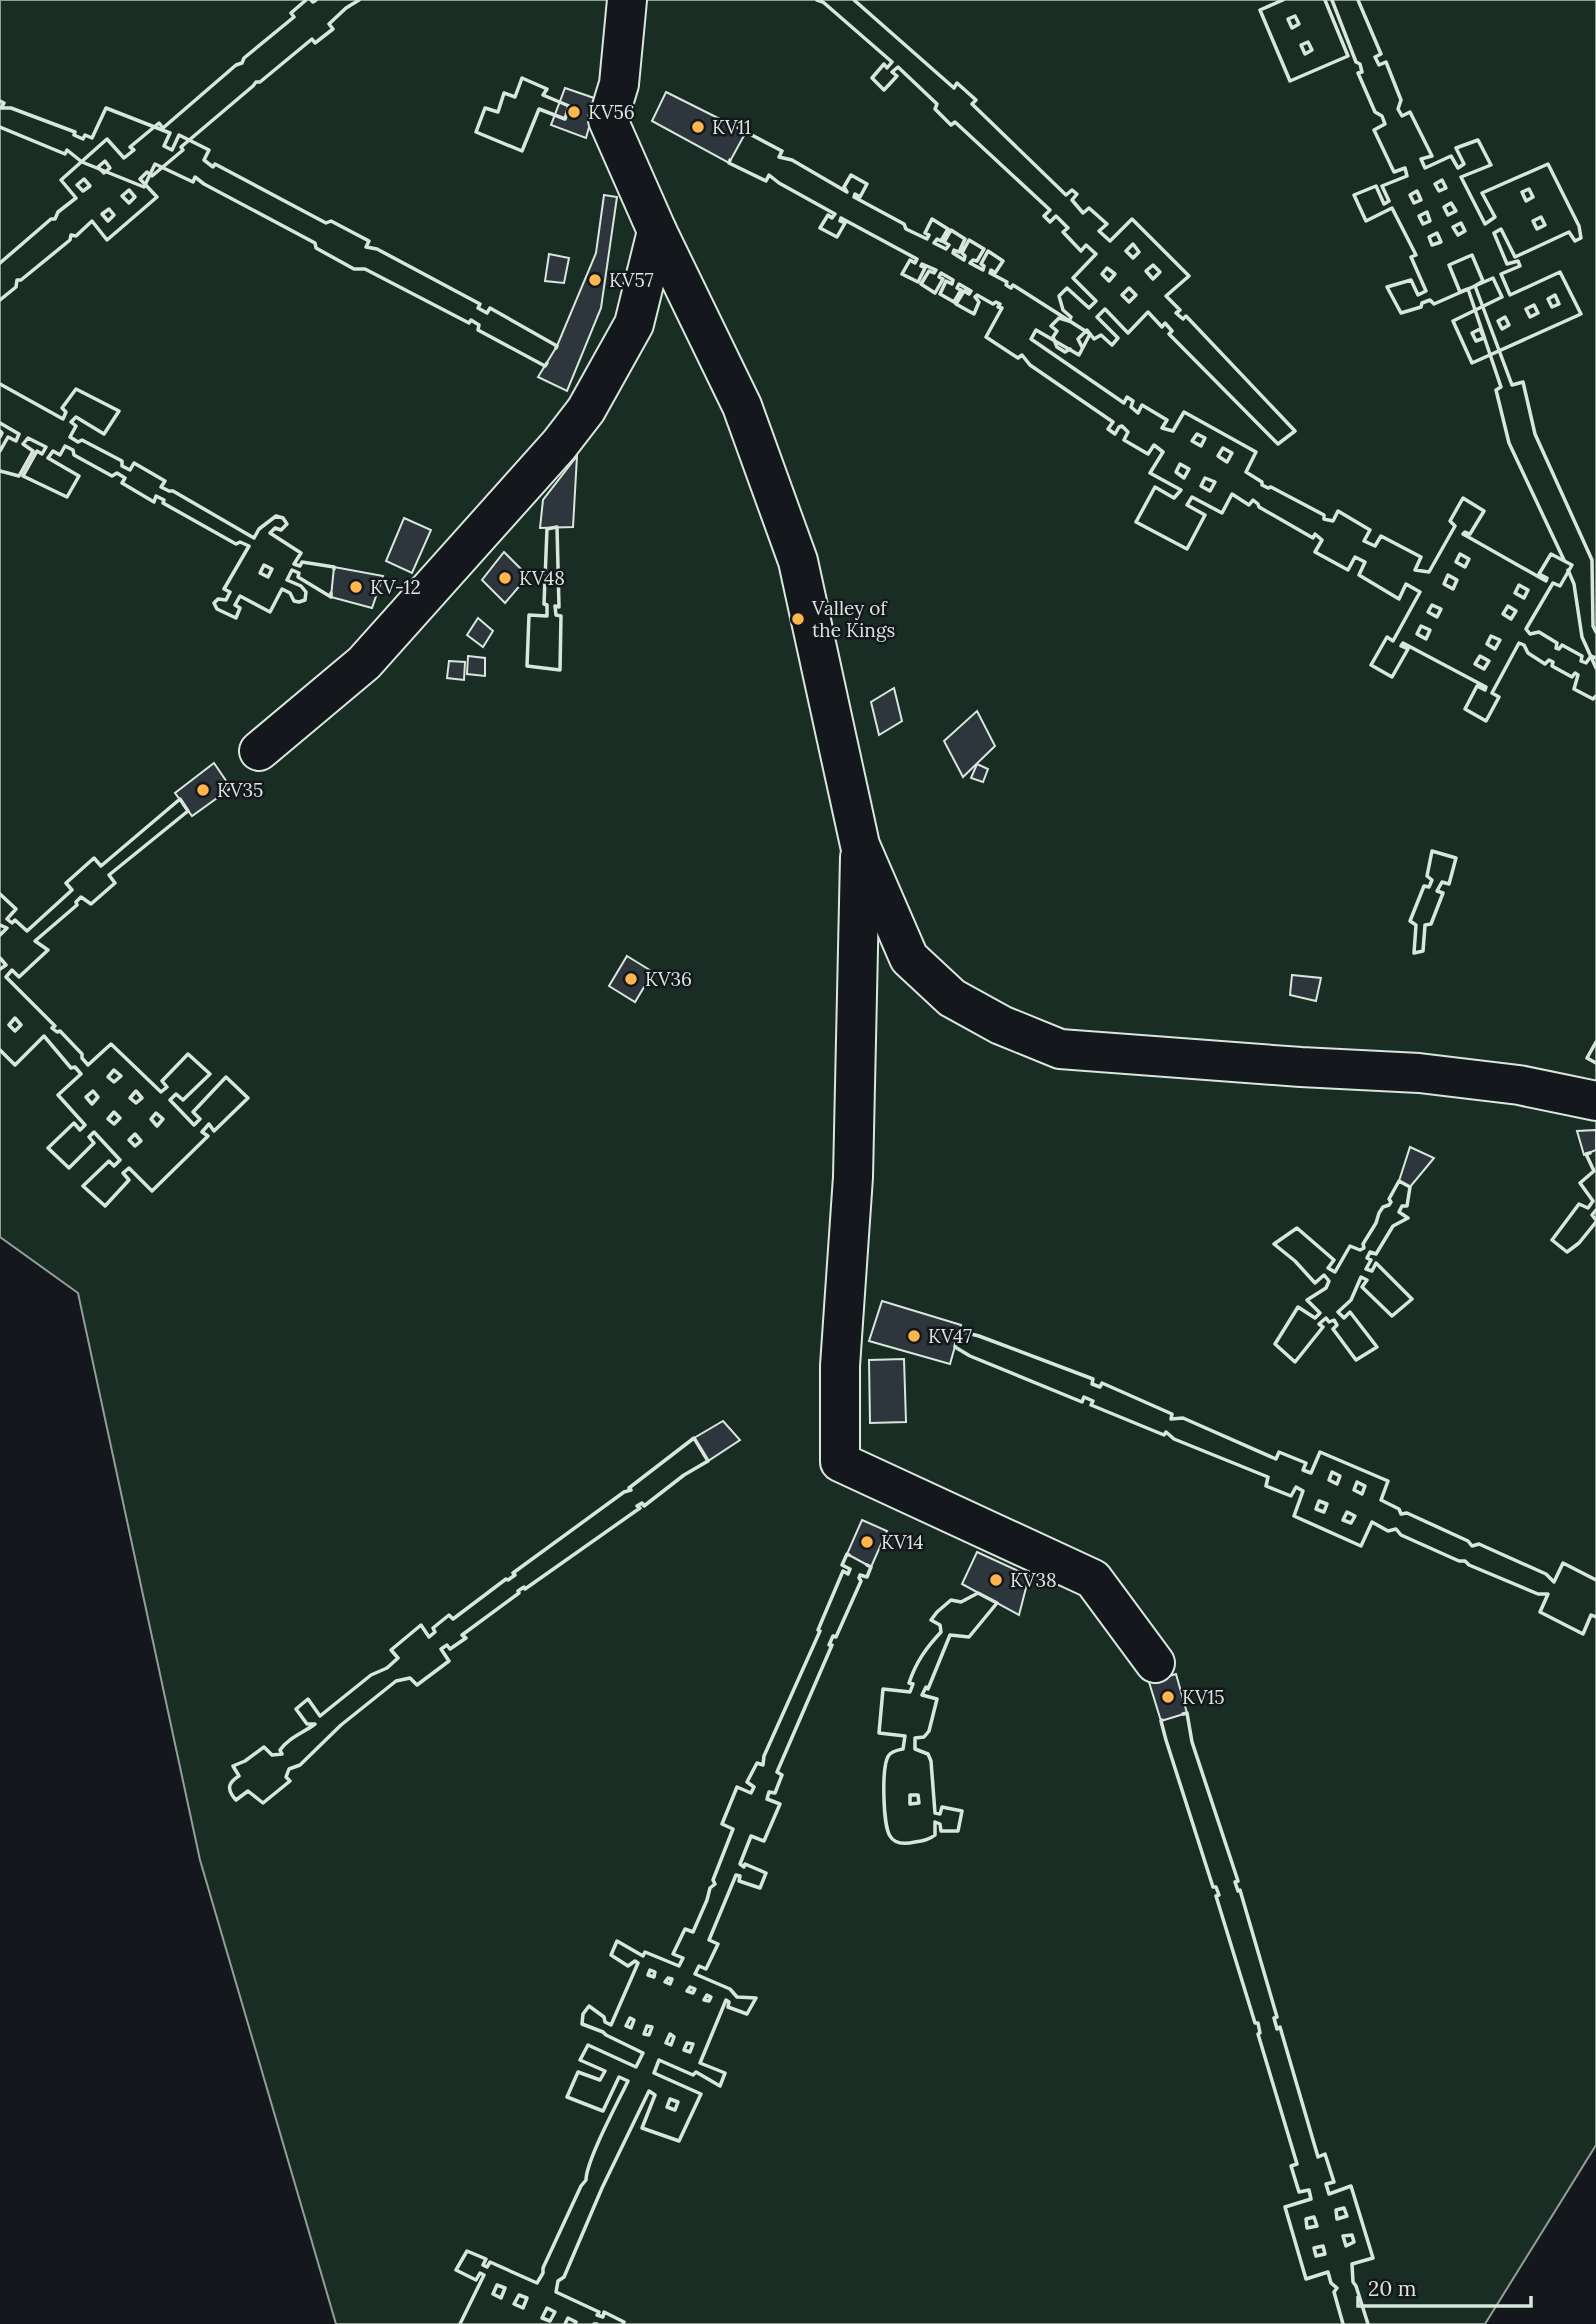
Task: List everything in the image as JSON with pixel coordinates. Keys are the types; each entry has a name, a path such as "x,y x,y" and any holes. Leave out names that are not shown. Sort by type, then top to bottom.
{"street":[{"path":"627,0 619,84 608,120 657,232 742,407 797,561 860,845 908,958 952,998 1001,1025 1060,1049 1419,1073 1519,1086 1596,1101"},
{"path":"260,751 364,663 559,445 586,410 634,324 657,232"},
{"path":"860,845 853,1177 840,1366 840,1462 1093,1579 1155,1663"}],"green space":[{"name":"Valley of the Kings","path":"0,0 1596,0 1596,2145 1485,2324 336,2324 200,1860 78,1293 0,1237"}],"building":[{"name":"KV56","path":"565,88 597,99 586,138 551,125"},
{"name":"KV11","path":"666,92 746,132 729,163 652,121"},
{"name":"KV57","path":"604,195 617,197 601,308 567,391 538,377 557,346 596,253"},
{"path":"549,254 569,258 564,283 545,281"},
{"path":"577,456 573,527 540,528 543,500"},
{"path":"404,518 431,530 412,573 386,561"},
{"name":"KV48","path":"504,552 528,576 505,603 482,580"},
{"name":"KV-12","path":"334,567 383,576 372,608 331,597"},
{"path":"478,618 493,631 483,647 467,635"},
{"path":"468,656 485,658 485,676 467,674"},
{"path":"449,661 465,662 464,680 447,678"},
{"path":"894,688 902,721 879,735 871,702"},
{"path":"977,711 995,746 963,777 944,741"},
{"name":"KV35","path":"214,763 231,788 192,816 175,793"},
{"path":"977,764 988,769 983,782 971,778"},
{"name":"KV36","path":"627,956 653,972 635,1002 609,986"},
{"path":"1292,975 1321,978 1316,1001 1290,995"},
{"path":"1596,1130 1596,1150 1584,1155 1577,1131"},
{"path":"1410,1147 1434,1158 1410,1187 1399,1181"},
{"name":"KV47","path":"882,1301 961,1325 950,1364 869,1341"},
{"path":"904,1359 906,1422 870,1423 869,1360"},
{"path":"723,1421 740,1440 708,1461 694,1438"},
{"name":"KV14","path":"862,1520 887,1531 871,1567 847,1554"},
{"name":"KV38","path":"977,1552 1029,1576 1019,1615 962,1584"},
{"name":"KV15","path":"1176,1674 1187,1713 1161,1721 1149,1682"}],"wall":[{"path":"0,263 51,219 55,219 58,212 76,198 61,180 107,139 124,158 134,150 130,147 159,123 163,128 236,65 242,63 244,58 294,17 291,13 306,0"},
{"path":"311,0 316,0"},
{"path":"0,300 16,287 17,280 21,280 70,240 71,235 76,236 92,221 107,240 157,197 140,179 147,172 152,176 256,82 260,82 312,39 315,43 333,29 329,24 359,0"},
{"path":"817,0 823,2 892,62 887,68 884,64 872,78 884,90 897,76 892,72 898,67 937,104 935,109 951,125 955,122 1050,210 1044,216 1050,222 1056,216 1068,228 1063,232 1081,251 1086,245 1096,254 1073,278 1096,301 1089,308 1067,288 1059,296 1063,310 1071,317 1069,321 1059,318 1051,326 1057,331 1053,337 1057,347 1065,352 1070,349"},
{"path":"854,0 954,88 957,83 976,100 972,104 1066,195 1072,190 1077,194 1072,200 1083,213 1089,208 1107,224 1099,231 1110,241 1132,219 1189,276 1166,296 1180,310 1176,313 1183,319 1186,316 1295,431 1278,444 1169,334 1172,331 1165,323 1162,327 1148,312 1128,333 1105,309 1097,317 1118,338 1112,345 1101,335 1094,339 1087,330 1078,339 1082,347"},
{"path":"1283,0 1260,10 1290,81 1348,56 1325,0"},
{"path":"1332,0 1356,62 1360,64 1362,72 1358,73 1375,112 1382,116 1385,124 1374,130 1394,172 1405,168 1407,176 1382,186 1389,201 1384,204 1376,186 1354,195 1366,221 1392,208 1416,255 1411,257 1426,291 1418,295 1411,280 1387,287 1401,313 1421,307 1422,303 1430,300 1434,304 1493,278 1502,297 1453,321 1472,363 1581,314 1560,272 1510,295 1501,274 1520,266 1518,261 1507,264 1494,233 1501,229 1515,257 1569,232 1575,241 1581,238 1579,226 1548,164 1482,193 1495,217 1485,224 1461,177 1491,165 1478,140 1456,148 1464,164 1458,168 1451,156 1425,168 1421,159 1432,156 1410,112 1402,116 1398,109 1401,100 1386,62 1379,65 1375,57 1381,54 1358,0"},
{"path":"1295,16 1299,24 1292,28 1288,19 1295,16"},
{"path":"1308,42 1312,50 1305,54 1301,45 1308,42"},
{"path":"522,78 547,89 543,95 569,106 565,119 539,109 522,151 476,132 485,108 498,112 504,93 515,97 522,78"},
{"path":"0,101 4,103 1,108 11,108 75,132 74,135 83,139 85,135 92,138 106,108 170,133 164,146 172,150 179,135 209,150 204,160 213,167 215,164 326,223 331,221 369,241 366,247 377,249 480,304 478,308 487,313 490,308 557,346 556,348"},
{"path":"0,127 65,154 67,150 82,162 144,187 155,164 193,182 195,177 315,243 316,248 354,269 365,269 469,323 471,320 479,325 478,330 545,366 547,363"},
{"path":"744,135 746,132 782,151 779,157 792,160 847,192 844,187 851,175 867,184 860,197 855,194 854,197 927,239 929,235 925,233 932,219 948,229 941,241 937,239 934,243 946,249 949,245 944,242 951,230 965,239 959,252 954,250 953,253 964,260 962,253 969,240 984,249 977,261 970,263 983,270 984,266 981,264 988,251 1003,261 995,273 991,270 990,273 1090,334 1079,355 1036,330 1031,339 1124,403 1127,397 1133,401 1131,407 1138,413 1142,405 1167,420 1162,428 1173,431 1184,412 1256,452 1246,472 1262,482 1262,485 1271,487 1324,515 1324,519 1333,521 1338,511 1370,530 1364,541 1375,546 1381,536 1421,557 1415,570 1429,572 1455,526 1450,521 1463,498 1484,511 1470,534 1463,534 1546,581 1547,578 1539,574 1551,554 1572,565 1560,586 1553,583 1526,629 1530,634 1539,632 1557,643 1556,648 1559,649 1562,645 1582,656 1581,661 1586,663 1591,656 1596,658"},
{"path":"730,160 729,163 766,181 769,175 835,214 832,218 828,215 820,228 837,237 845,223 840,221 841,218 917,259 915,263 910,260 902,274 918,282 925,268 922,264 936,270 934,273 929,271 921,284 935,293 943,279 939,277 941,273 953,280 952,284 946,281 940,294 954,302 961,290 957,288 959,284 971,291 969,294 964,291 956,304 974,314 979,302 975,297 977,295 993,304 1000,304 998,307 1002,308 986,337 1018,358 1022,355 1030,365 1113,422 1108,429 1115,434 1122,426 1128,432 1124,440 1148,454 1154,445 1163,452 1150,473 1181,490 1174,498 1155,487 1136,522 1187,549 1205,515 1187,505 1192,497 1222,513 1232,494 1249,505 1253,500 1259,507 1313,538 1315,534 1322,540 1315,552 1348,570 1355,557 1365,562 1359,575 1399,599 1406,584 1420,592 1393,641 1387,637 1371,665 1392,677 1408,649 1401,646 1403,643 1486,687 1485,690 1477,686 1465,709 1486,721 1499,697 1492,693 1519,643 1524,645 1528,653 1545,664 1549,660 1553,662 1552,666 1572,677 1575,673 1578,675 1574,689 1593,699 1596,696"},
{"path":"105,161 110,168 104,173 98,167 105,161"},
{"path":"84,179 90,186 83,191 77,185 84,179"},
{"path":"1442,180 1446,188 1439,191 1435,184 1442,180"},
{"path":"1529,189 1533,197 1526,201 1522,192 1529,189"},
{"path":"129,190 135,197 129,203 122,196 129,190"},
{"path":"1417,191 1421,200 1414,203 1410,195 1417,191"},
{"path":"1451,203 1456,211 1448,215 1444,207 1451,203"},
{"path":"109,209 114,215 108,221 102,214 109,209"},
{"path":"1427,212 1430,221 1423,224 1419,216 1427,212"},
{"path":"1541,217 1545,225 1537,229 1533,221 1541,217"},
{"path":"1461,223 1465,231 1458,235 1453,227 1461,223"},
{"path":"1437,233 1441,242 1432,245 1429,237 1437,233"},
{"path":"1133,244 1139,252 1133,258 1126,251 1133,244"},
{"path":"1564,560 1509,443 1496,390 1501,387 1468,289 1460,292 1449,265 1472,255 1483,281 1475,286 1512,385 1523,382 1535,434 1592,560 1593,626 1596,632"},
{"path":"1153,265 1160,272 1153,279 1146,271 1153,265"},
{"path":"1107,268 1115,274 1109,281 1102,274 1107,268"},
{"path":"1129,288 1136,295 1129,302 1122,295 1129,288"},
{"path":"1555,295 1559,304 1552,307 1548,299 1555,295"},
{"path":"1534,305 1538,313 1530,317 1526,309 1534,305"},
{"path":"1505,317 1509,325 1502,329 1498,321 1505,317"},
{"path":"1480,329 1484,338 1476,341 1472,333 1480,329"},
{"path":"0,384 63,419 66,412 62,408 76,389 119,411 104,434 76,417 71,422 76,426 70,437 78,442 82,440 122,461 122,466 130,470 134,463 165,481 161,487 173,491 254,538 259,529 276,516 283,518 287,524 281,530 275,528 270,533 301,553 294,564 300,566 302,562 334,569"},
{"path":"0,423 19,434 16,441 8,437 0,451"},
{"path":"0,431 0,437"},
{"path":"1197,434 1205,438 1201,446 1192,441 1197,434"},
{"path":"0,471 19,476 33,451 23,444 28,438 46,447 42,454 37,451 23,476 67,497 79,476 48,458 53,451 60,455 65,446 73,450 74,455 112,476 117,473 125,478 122,483 154,502 156,496 164,500 163,503 236,544 240,542 249,546 224,589 230,592 226,600 218,599 214,603 217,609 236,618 240,608 235,605 240,596 270,612 282,589 290,593 294,601 305,600 306,592 301,586 287,580 292,570 299,573 298,577 331,597 331,593"},
{"path":"1223,448 1232,453 1227,462 1218,456 1223,448"},
{"path":"1180,464 1189,469 1184,478 1176,472 1180,464"},
{"path":"1205,478 1215,482 1210,491 1201,486 1205,478"},
{"path":"557,527 559,607 555,606 556,615 561,616 560,670 527,666 529,615 547,616 547,605 544,604 547,529 557,527"},
{"path":"1460,554 1469,559 1465,567 1456,562 1460,554"},
{"path":"264,565 272,569 268,577 260,573 264,565"},
{"path":"1568,570 1574,584 1582,637 1596,668"},
{"path":"1448,575 1457,580 1453,589 1444,584 1448,575"},
{"path":"1519,585 1528,590 1524,598 1515,593 1519,585"},
{"path":"1432,605 1441,609 1437,617 1428,612 1432,605"},
{"path":"1508,606 1516,611 1511,619 1503,614 1508,606"},
{"path":"1421,626 1430,630 1426,639 1417,634 1421,626"},
{"path":"1491,636 1500,640 1495,649 1487,644 1491,636"},
{"path":"1480,656 1489,661 1484,669 1475,664 1480,656"},
{"path":"0,894 16,909 7,919 12,923 15,920 27,931 72,890 66,883 94,858 101,866 180,799 188,811 109,875 115,883 91,904 81,897 76,902 77,905 35,941 48,950 19,977 12,970 6,977 55,1026 52,1028 60,1031 82,1054 88,1065 111,1044 161,1092 167,1087 162,1081 188,1054 210,1074 183,1100 176,1094 170,1100 194,1125 200,1119 193,1112 226,1077 248,1098 214,1131 209,1124 202,1132 208,1136 152,1191 129,1168 123,1173 129,1180 105,1206 83,1186 109,1161 114,1166 120,1160 94,1132 89,1137 94,1143 69,1168 48,1148 74,1123 80,1130 85,1125 58,1095 81,1074 75,1067 71,1068 44,1036 15,1065 0,1050"},
{"path":"1432,851 1456,858 1449,884 1442,882 1437,891 1443,893 1431,924 1425,925 1423,951 1414,953 1416,925 1410,921 1424,886 1429,887 1432,880 1427,876 1432,851"},
{"path":"0,925 7,928 0,935"},
{"path":"0,958 6,965 0,969"},
{"path":"15,1018 21,1025 15,1031 9,1025 15,1018"},
{"path":"1596,1042 1587,1058 1596,1063"},
{"path":"114,1070 121,1076 114,1082 108,1077 114,1070"},
{"path":"93,1091 98,1097 92,1104 86,1097 93,1091"},
{"path":"136,1091 142,1098 136,1103 130,1098 136,1091"},
{"path":"114,1112 120,1118 114,1124 108,1119 114,1112"},
{"path":"156,1113 163,1119 157,1126 151,1119 156,1113"},
{"path":"135,1134 141,1141 135,1146 129,1140 135,1134"},
{"path":"1590,1153 1586,1154 1594,1171 1580,1183 1593,1201 1588,1208 1579,1204 1552,1240 1567,1252 1579,1243 1596,1222"},
{"path":"1399,1181 1410,1187 1407,1206 1402,1206 1399,1212 1408,1218 1393,1226 1376,1254 1370,1252 1367,1258 1371,1260 1366,1269 1372,1271 1376,1263 1412,1299 1392,1316 1362,1287 1367,1280 1361,1277 1351,1300 1338,1312 1344,1318 1350,1312 1377,1347 1356,1360 1333,1329 1337,1325 1334,1320 1329,1322 1326,1318 1319,1324 1323,1327 1295,1362 1275,1344 1298,1307 1315,1318 1320,1313 1307,1300 1326,1288 1329,1281 1324,1275 1315,1283 1295,1261 1274,1244 1297,1228 1334,1260 1328,1268 1335,1272 1350,1246 1360,1250 1364,1248 1363,1244 1379,1213 1391,1202 1389,1199 1399,1181"},
{"path":"1596,1210 1592,1215 1596,1220"},
{"path":"959,1333 979,1336 1093,1379 1092,1384 1100,1387 1102,1383 1172,1414 1171,1419 1183,1418 1276,1459 1279,1452 1306,1463 1303,1470 1311,1473 1320,1452 1388,1481 1381,1500 1399,1509 1401,1514 1407,1513 1468,1541 1472,1546 1479,1544 1546,1574 1554,1582 1563,1563 1596,1580"},
{"path":"956,1343 955,1347 970,1356 1082,1402 1084,1397 1093,1401 1091,1405 1164,1435 1166,1432 1174,1439 1268,1477 1266,1486 1291,1496 1296,1487 1303,1491 1294,1516 1361,1546 1372,1522 1388,1531 1396,1529 1401,1535 1459,1561 1465,1561 1538,1594 1548,1594 1540,1612 1583,1634 1591,1615 1596,1617"},
{"path":"694,1438 708,1461 684,1475 644,1506 642,1503 637,1506 640,1508 525,1589 524,1587 518,1591 519,1593 462,1635 466,1638 450,1649 447,1645 441,1649 449,1661 417,1685 410,1678 396,1681 341,1725 300,1765 289,1769 286,1777 290,1781 263,1803 248,1791 236,1800 230,1790 230,1784 239,1776 233,1766 264,1747 272,1755 282,1754 280,1750 287,1742 315,1724 307,1724 296,1709 308,1699 320,1716 371,1675 387,1668 398,1658 391,1650 421,1625 429,1637 435,1632 433,1628 449,1615 453,1619 515,1575 513,1573 624,1492 631,1490 629,1488 694,1438"},
{"path":"1332,1472 1340,1476 1337,1484 1329,1480 1332,1472"},
{"path":"1357,1482 1365,1486 1362,1494 1354,1490 1357,1482"},
{"path":"1319,1501 1327,1504 1324,1512 1316,1509 1319,1501"},
{"path":"1347,1512 1355,1516 1351,1523 1343,1520 1347,1512"},
{"path":"460,2324 484,2275 480,2273 476,2280 456,2270 467,2251 486,2259 483,2265 487,2267 490,2262 537,2283 543,2273 628,2081 619,2077 603,2111 567,2097 578,2072 600,2080 605,2071 580,2060 588,2045 636,2067 643,2053 582,2024 583,2014 589,2006 611,2025 638,1963 635,1961 628,1966 611,1955 617,1941 643,1956 645,1952 679,1966 683,1958 673,1954 685,1929 693,1932 710,1888 715,1884 713,1880 733,1829 722,1824 737,1787 751,1793 754,1787 747,1782 757,1763 763,1765 764,1756 820,1631 818,1630 843,1571 848,1574 850,1569 842,1565 847,1554 849,1555"},
{"path":"623,2324 624,2322 604,2312 603,2317 597,2315 599,2312 556,2292 558,2281 564,2277 602,2188 649,2091 655,2095 642,2128 679,2141 701,2094 654,2073 659,2060 693,2075 696,2072 720,2086 725,2073 700,2063 726,2000 729,2002 728,2007 747,2014 756,1998 737,1997 730,1989 695,1974 699,1966 706,1969 718,1944 709,1940 736,1875 740,1876 739,1881 760,1888 766,1873 740,1864 751,1836 764,1841 780,1804 767,1799 769,1792 775,1793 782,1775 777,1772 832,1645 829,1645 833,1636 836,1637 861,1581 860,1575 867,1577 871,1567 867,1565"},
{"path":"978,1593 997,1603 969,1637 950,1635 928,1689 926,1687 922,1695 937,1699 929,1731 924,1737 915,1738 915,1749 928,1754 931,1761 935,1813 940,1814 942,1807 962,1811 958,1831 941,1831 940,1824 935,1822 935,1835 930,1838 908,1843 898,1842 892,1839 888,1830 884,1809 884,1782 886,1761 893,1752 903,1749 905,1736 879,1733 883,1689 910,1692 913,1684 909,1683 915,1668 941,1632 940,1625 931,1620 951,1600 961,1602 978,1593"},
{"path":"1183,1714 1187,1713 1192,1742 1238,1881 1235,1882 1238,1891 1240,1890 1277,2017 1274,2018 1277,2029 1280,2027 1318,2157 1325,2154 1334,2182 1326,2184 1329,2194 1351,2186 1373,2258 1352,2264 1353,2282 1368,2324"},
{"path":"1162,1720 1213,1887 1216,1887 1219,1895 1216,1896 1255,2023 1258,2023 1258,2034 1297,2164 1291,2166 1299,2192 1309,2190 1311,2199 1285,2207 1306,2279 1328,2272 1331,2283 1337,2288 1334,2292 1343,2324"},
{"path":"910,1795 918,1795 919,1803 910,1804 910,1795"},
{"path":"650,1970 655,1972 654,1977 648,1975 650,1970"},
{"path":"668,1978 672,1979 670,1984 665,1982 668,1978"},
{"path":"690,1987 695,1989 693,1993 687,1991 690,1987"},
{"path":"707,1995 711,1997 709,2001 704,2000 707,1995"},
{"path":"630,2018 634,2020 631,2028 626,2026 630,2018"},
{"path":"647,2026 652,2027 649,2035 644,2034 647,2026"},
{"path":"670,2034 674,2037 671,2045 666,2043 670,2034"},
{"path":"687,2043 693,2044 690,2052 684,2050 687,2043"},
{"path":"670,2099 678,2102 675,2110 667,2107 670,2099"},
{"path":"1344,2208 1347,2216 1337,2219 1336,2210 1344,2208"},
{"path":"1314,2217 1317,2226 1307,2228 1306,2219 1314,2217"},
{"path":"1352,2235 1354,2242 1346,2246 1343,2236 1352,2235"},
{"path":"1323,2246 1325,2254 1316,2256 1314,2248 1323,2246"},
{"path":"497,2285 505,2288 501,2298 493,2294 497,2285"},
{"path":"519,2295 527,2298 523,2308 514,2304 519,2295"},
{"path":"547,2308 555,2312 550,2321 542,2318 547,2308"},
{"path":"565,2324 568,2318 576,2322 575,2324"}],"place":[{"name":"KV56","path":"574,112"},
{"name":"KV11","path":"698,127"},
{"name":"KV57","path":"595,280"},
{"name":"KV48","path":"505,578"},
{"name":"KV-12","path":"356,587"},
{"name":"Valley of the Kings","path":"798,619"},
{"name":"KV35","path":"203,790"},
{"name":"KV36","path":"631,979"},
{"name":"KV47","path":"914,1336"},
{"name":"KV14","path":"867,1542"},
{"name":"KV38","path":"996,1580"},
{"name":"KV15","path":"1168,1697"}]}
